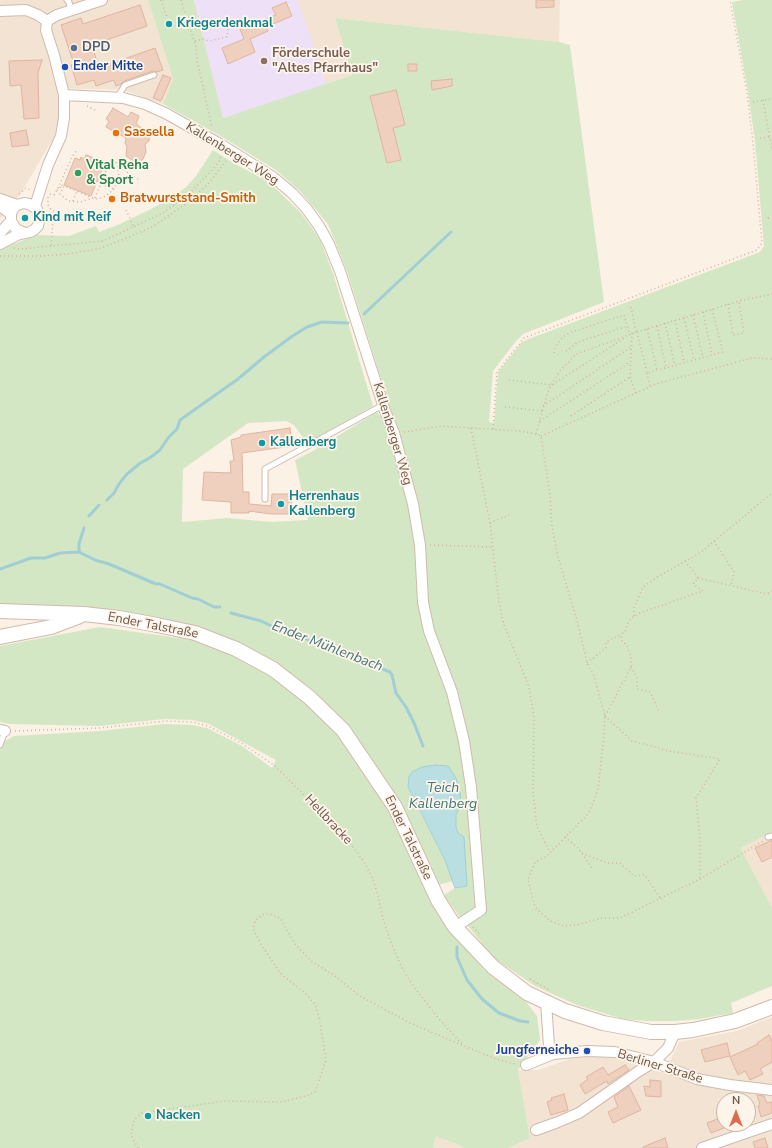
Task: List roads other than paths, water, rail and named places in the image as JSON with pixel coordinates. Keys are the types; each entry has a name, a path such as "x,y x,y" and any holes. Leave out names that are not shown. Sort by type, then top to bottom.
{"main road":[{"name":"Ender Talstraße","path":"0,611 84,614 119,618 195,633 236,649 273,669 309,697 343,730 395,807 438,900 455,927 493,967 527,993 548,996 565,1011 603,1023 650,1032 675,1032 735,1021 772,1007"},
{"path":"0,637 51,627 84,614"}],"street":[{"path":"47,21 57,15 102,0"},
{"path":"0,11 26,10 47,21"},
{"path":"3,239 11,217 20,204 33,191 48,165 61,136 64,118 64,95 46,30 47,21"},
{"name":"Kallenberger Weg","path":"64,95 123,98 145,104 167,114 273,177 306,208 330,244 383,405 394,433 413,504 420,545 424,610 429,631 452,692 464,741 471,787 481,910 455,927"},
{"path":"35,206 48,165"},
{"path":"0,199 35,206 40,216 38,226 34,230 3,239"},
{"path":"0,206 11,217 16,229 25,233"},
{"path":"526,1065 553,1054 549,1046 548,996"},
{"path":"536,1130 579,1113 654,1062 668,1048 675,1032"},
{"name":"Berliner Straße","path":"553,1054 587,1050 615,1052 654,1062 697,1079 772,1090"},
{"path":"702,1148 772,1124"}],"lane":[{"path":"67,0 72,11"},
{"path":"117,98 125,85 154,75"},
{"path":"265,499 265,469 383,405"},
{"path":"0,745 3,731"}],"water":[{"name":"Teich Kallenberg","path":"435,765 448,766 456,778 460,792 461,804 456,815 456,827 458,833 464,837 467,886 455,888 445,860 408,787 409,777 412,772 422,767"}],"waterway":[{"path":"364,314 451,232"},
{"path":"107,500 114,493 126,475 160,450 168,438 177,429 180,420 238,379 291,337 307,327 322,322 348,323"},
{"path":"89,516 99,505"},
{"path":"79,552 79,544 84,528"},
{"name":"Ender Mühlenbach","path":"0,569 31,558 45,558 60,553 79,552 95,560 109,564 156,584 160,584 192,598 198,599 214,607 220,607"},
{"name":"Ender Mühlenbach","path":"231,613 261,621 284,632 291,632 315,643 337,650 365,664 368,663 390,672 396,693 406,707 423,746"},
{"name":"Ender Mühlenbach","path":"457,947 457,957 467,980 482,999 499,1013 520,1021 528,1022"}],"place":[{"name":"Kriegerdenkmal","path":"169,24"},
{"name":"DPD","path":"74,48"},
{"name":"Förderschule \"Altes Pfarrhaus\"","path":"264,61"},
{"name":"Ender Mitte","path":"65,67"},
{"name":"Sassella","path":"116,133"},
{"name":"Vital Reha & Sport","path":"78,173"},
{"name":"Bratwurststand-Smith","path":"112,199"},
{"name":"Kind mit Reif","path":"25,218"},
{"name":"Kallenberg","path":"262,443"},
{"name":"Herrenhaus Kallenberg","path":"281,504"},
{"name":"Jungferneiche","path":"587,1051"},
{"name":"Nacken","path":"148,1116"}]}
